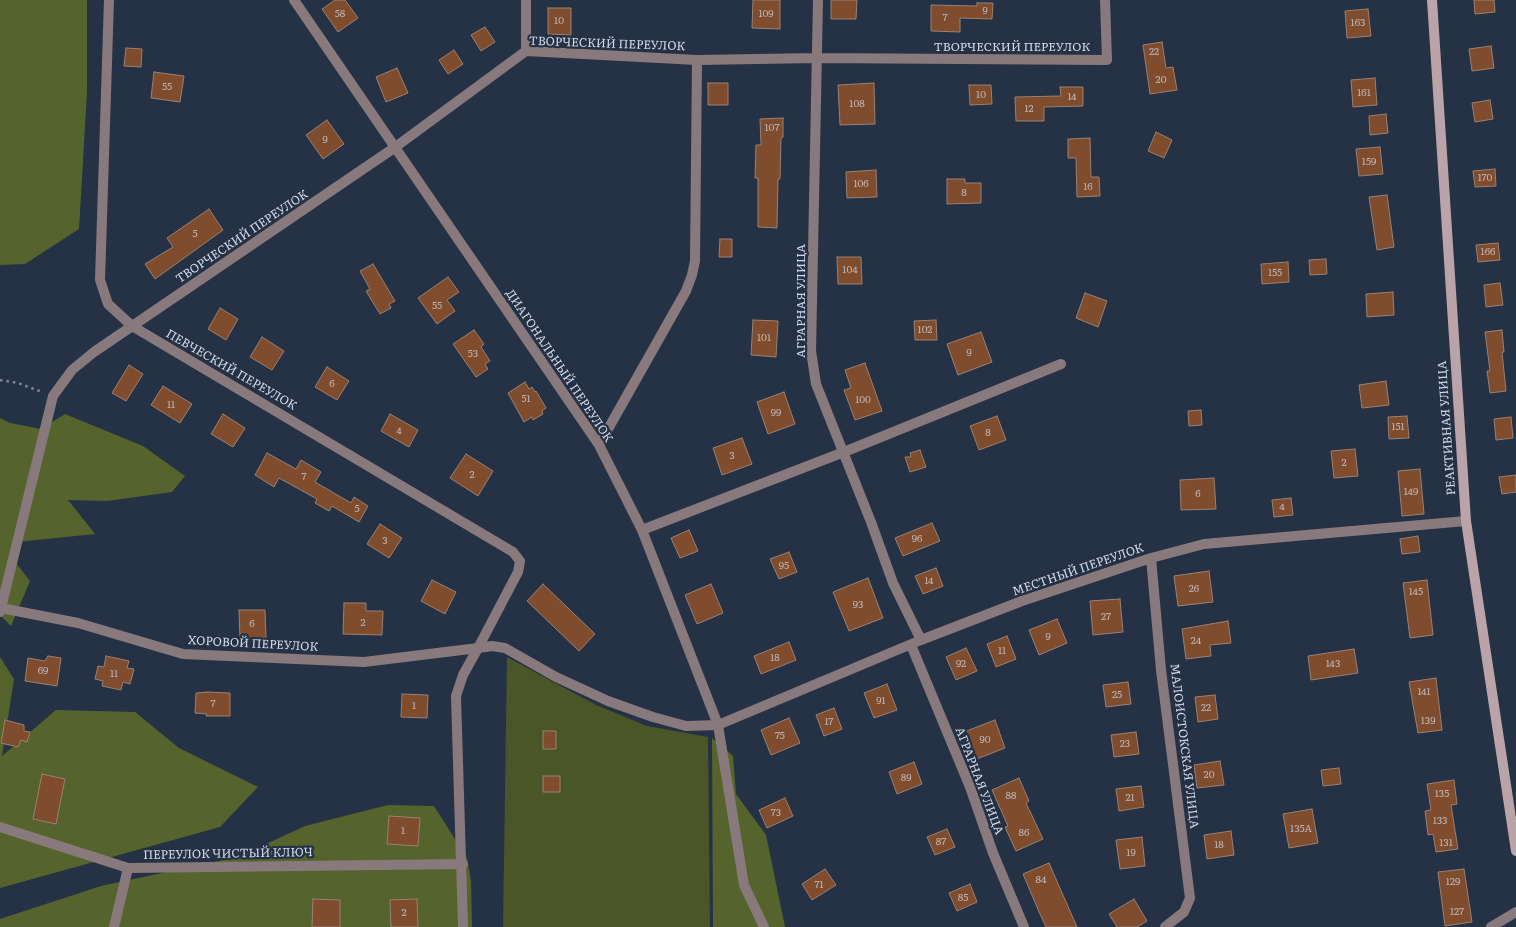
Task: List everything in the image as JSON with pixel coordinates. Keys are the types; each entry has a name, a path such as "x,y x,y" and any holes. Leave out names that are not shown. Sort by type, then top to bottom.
{"main road":[{"name":"РЕАКТИВНАЯ УЛИЦА","path":"1432,0 1466,521 1516,851"}],"street":[{"name":"ПЕВЧЕСКИЙ ПЕРЕУЛОК","path":"109,0 100,280 108,304 132,326 513,552 520,561 518,572 463,676 456,696 464,927"},
{"name":"ДИАГОНАЛЬНЫЙ ПЕРЕУЛОК","path":"294,0 599,444 642,530 718,725 744,885 764,927"},
{"path":"526,0 526,51"},
{"name":"АГРАРНАЯ УЛИЦА","path":"818,0 811,351 816,384 894,583 921,640"},
{"name":"ТВОРЧЕСКИЙ ПЕРЕУЛОК","path":"53,396 72,370 94,352 394,148 526,51 697,60 817,58 1107,60 1105,0"},
{"path":"599,444 686,291 692,275 695,261 697,60"},
{"path":"642,530 844,452 1061,364"},
{"path":"1,610 53,396"},
{"name":"МЕСТНЫЙ ПЕРЕУЛОК","path":"718,725 921,640 1022,601 1150,558 1204,544 1466,521"},
{"name":"МАЛОИСТОКСКАЯ УЛИЦА","path":"1150,558 1161,670 1190,898 1184,912 1164,927"},
{"name":"ХОРОВОЙ ПЕРЕУЛОК","path":"1,610 78,623 183,654 364,662 492,646 505,648 556,677 608,701 653,717 686,726 718,725"},
{"name":"АГРАРНАЯ УЛИЦА","path":"911,645 970,787 993,853 1024,927"},
{"name":"ПЕРЕУЛОК ЧИСТЫЙ КЛЮЧ","path":"0,827 128,868 462,864"},
{"path":"114,927 128,868"},
{"path":"1491,927 1516,912"}],"path":[{"path":"0,380 18,383 53,396"}],"green space":[{"path":"0,0 87,0 87,92 79,229 25,264 0,265"},
{"path":"65,414 143,446 185,476 172,492 107,501 68,500 95,534 17,542 9,554 30,581 11,626 0,615 0,418 10,423 41,429"},
{"path":"0,657 14,679 2,756 56,710 135,712 179,748 258,787 220,827 0,888"},
{"path":"507,657 596,705 647,726 708,737 710,927 503,927"},
{"path":"712,738 733,756 736,794 766,835 785,927 713,927"},
{"path":"388,805 434,806 467,858 471,881 472,927 0,927 0,919 101,886 238,857 305,826"}],"building":[{"path":"335,0 345,0 358,18 338,32 322,9"},
{"path":"753,0 780,0 780,29 752,28"},
{"path":"831,0 857,0 856,19 831,19"},
{"path":"1474,0 1494,0 1495,12 1475,14"},
{"path":"977,3 993,3 992,19 960,18 960,32 931,31 931,5 977,6"},
{"path":"548,8 571,8 571,35 548,34"},
{"path":"1368,9 1371,36 1347,38 1345,11"},
{"path":"485,27 495,42 481,51 471,35"},
{"path":"1162,42 1166,68 1173,67 1177,90 1150,94 1143,45"},
{"path":"1491,46 1494,68 1472,71 1469,49"},
{"path":"126,48 142,49 141,67 124,66"},
{"path":"454,50 463,64 448,74 439,60"},
{"path":"397,68 408,93 386,102 376,77"},
{"path":"154,72 184,76 180,102 151,98"},
{"path":"1375,78 1377,105 1353,107 1351,80"},
{"path":"708,83 728,83 728,105 708,105"},
{"path":"874,83 875,124 840,125 838,85"},
{"path":"969,85 991,85 992,104 970,105"},
{"path":"1060,87 1083,87 1083,106 1044,107 1044,121 1016,121 1015,97 1061,96"},
{"path":"1490,100 1493,119 1475,122 1472,103"},
{"path":"1386,114 1388,133 1370,135 1369,116"},
{"path":"783,118 780,179 778,179 777,228 758,227 758,178 755,178 756,145 761,145 760,119"},
{"path":"327,120 344,144 323,159 306,135"},
{"path":"1156,132 1172,140 1164,158 1148,151"},
{"path":"1090,138 1091,177 1099,177 1100,196 1077,197 1076,158 1068,158 1068,139"},
{"path":"1380,147 1383,174 1359,176 1356,149"},
{"path":"1495,169 1496,186 1475,187 1473,171"},
{"path":"876,170 877,197 847,198 846,172"},
{"path":"947,179 965,179 965,183 981,183 981,203 947,204"},
{"path":"1387,195 1394,247 1377,250 1369,197"},
{"path":"209,209 223,230 155,279 145,264 173,247 167,238"},
{"path":"720,239 732,239 732,257 719,257"},
{"path":"1498,243 1500,260 1478,262 1476,245"},
{"path":"837,257 861,257 862,284 838,284"},
{"path":"1326,259 1327,274 1310,275 1309,260"},
{"path":"1288,262 1289,282 1262,284 1261,264"},
{"path":"373,264 395,301 389,304 391,308 380,314 366,291 370,289 360,271"},
{"path":"448,277 459,292 447,300 455,311 437,324 418,298"},
{"path":"1500,283 1503,305 1486,307 1484,285"},
{"path":"1393,292 1394,315 1367,317 1366,294"},
{"path":"1085,293 1107,301 1098,327 1076,318"},
{"path":"220,308 238,319 226,340 208,329"},
{"path":"753,320 778,321 776,357 751,355"},
{"path":"936,320 937,340 915,340 914,321"},
{"path":"474,330 484,344 481,347 490,361 485,364 488,369 476,377 453,344"},
{"path":"1502,330 1506,391 1490,393 1487,371 1490,371 1485,332"},
{"path":"981,332 992,362 958,375 947,344"},
{"path":"262,337 284,351 272,370 250,357"},
{"path":"865,363 882,411 855,420 844,390 851,388 845,370"},
{"path":"129,365 143,374 126,401 112,393"},
{"path":"327,367 349,381 337,400 315,387"},
{"path":"1386,381 1389,405 1362,408 1359,385"},
{"path":"525,382 529,389 532,387 536,391 546,408 542,411 543,414 533,420 532,417 524,422 508,393"},
{"path":"163,386 192,404 180,423 151,405"},
{"path":"784,392 795,424 768,434 757,402"},
{"path":"1201,410 1202,425 1189,426 1188,411"},
{"path":"223,414 245,428 233,447 211,434"},
{"path":"390,414 418,430 409,447 381,431"},
{"path":"997,416 1006,440 979,450 970,426"},
{"path":"1407,416 1409,438 1389,439 1388,417"},
{"path":"1511,417 1513,438 1496,440 1494,419"},
{"path":"742,438 752,464 722,475 713,448"},
{"path":"1355,449 1358,476 1334,478 1331,451"},
{"path":"920,450 926,467 910,472 905,457 911,457 910,453"},
{"path":"267,453 296,469 301,460 321,472 315,482 351,503 354,497 368,506 359,522 332,506 329,511 315,503 317,499 279,478 274,487 255,475"},
{"path":"466,454 493,471 478,496 450,478"},
{"path":"1420,469 1424,514 1402,516 1398,471"},
{"path":"1516,475 1516,492 1502,494 1499,477"},
{"path":"1214,478 1216,509 1181,510 1180,480"},
{"path":"1291,498 1293,515 1274,517 1272,500"},
{"path":"932,523 940,541 903,556 895,538"},
{"path":"380,524 402,538 389,558 367,544"},
{"path":"689,530 698,551 680,558 671,538"},
{"path":"1418,536 1420,552 1402,554 1400,539"},
{"path":"789,552 797,572 779,579 770,559"},
{"path":"936,568 943,586 923,594 915,576"},
{"path":"1209,571 1213,602 1178,606 1174,576"},
{"path":"868,578 883,618 849,631 833,592"},
{"path":"432,580 456,592 445,614 421,601"},
{"path":"1427,580 1433,635 1410,638 1403,583"},
{"path":"543,584 595,634 579,651 527,601"},
{"path":"711,584 723,613 697,624 685,595"},
{"path":"1120,599 1123,632 1093,635 1090,601"},
{"path":"344,603 366,603 366,611 383,611 382,635 343,634"},
{"path":"239,610 265,610 266,638 240,639"},
{"path":"1057,619 1067,643 1039,655 1029,630"},
{"path":"1228,621 1231,643 1210,645 1211,656 1186,659 1182,629"},
{"path":"1007,636 1016,659 996,667 987,644"},
{"path":"789,642 796,660 761,674 754,656"},
{"path":"966,648 977,671 956,680 946,657"},
{"path":"1354,649 1358,673 1311,680 1308,656"},
{"path":"48,656 61,658 57,686 25,681 28,658 45,661"},
{"path":"106,656 129,661 127,668 134,669 130,684 123,682 121,690 102,686 103,681 95,679 98,666 104,667"},
{"path":"1436,678 1442,730 1418,733 1409,682"},
{"path":"1128,682 1131,704 1106,707 1103,685"},
{"path":"887,684 897,710 874,718 864,693"},
{"path":"196,693 230,693 230,716 206,716 207,714 195,713"},
{"path":"402,694 428,695 427,718 401,717"},
{"path":"1215,695 1218,719 1198,722 1195,697"},
{"path":"834,708 842,729 824,736 816,715"},
{"path":"789,718 800,743 771,755 761,730"},
{"path":"5,720 24,725 24,731 30,732 27,742 21,740 18,747 1,743"},
{"path":"995,720 1005,748 974,760 964,732"},
{"path":"543,731 556,731 556,749 543,749"},
{"path":"1136,732 1139,754 1114,757 1111,735"},
{"path":"1220,761 1224,785 1197,788 1194,765"},
{"path":"914,762 922,784 897,794 889,772"},
{"path":"1339,768 1341,784 1323,786 1321,770"},
{"path":"42,774 65,779 56,824 33,819"},
{"path":"543,776 560,776 560,792 543,792"},
{"path":"1019,778 1029,801 1026,803 1043,839 1016,851 1005,827 1008,826 992,790"},
{"path":"1454,780 1457,804 1451,805 1458,849 1436,852 1433,834 1428,835 1425,811 1431,810 1427,784"},
{"path":"1141,786 1144,807 1119,811 1116,789"},
{"path":"785,798 793,816 767,828 759,810"},
{"path":"1312,809 1318,843 1289,848 1283,814"},
{"path":"389,816 420,818 418,846 387,844"},
{"path":"947,829 955,847 935,855 927,837"},
{"path":"1231,831 1234,855 1207,859 1204,835"},
{"path":"1142,837 1145,866 1120,869 1116,840"},
{"path":"1049,863 1077,927 1046,927 1040,914 1023,874"},
{"path":"825,869 836,885 812,900 802,884"},
{"path":"1464,869 1472,922 1445,926 1438,872"},
{"path":"970,884 977,902 957,911 949,893"},
{"path":"313,899 340,900 340,927 312,927"},
{"path":"417,899 418,927 391,927 390,900"},
{"path":"1134,899 1147,921 1137,927 1117,927 1109,914"}]}
